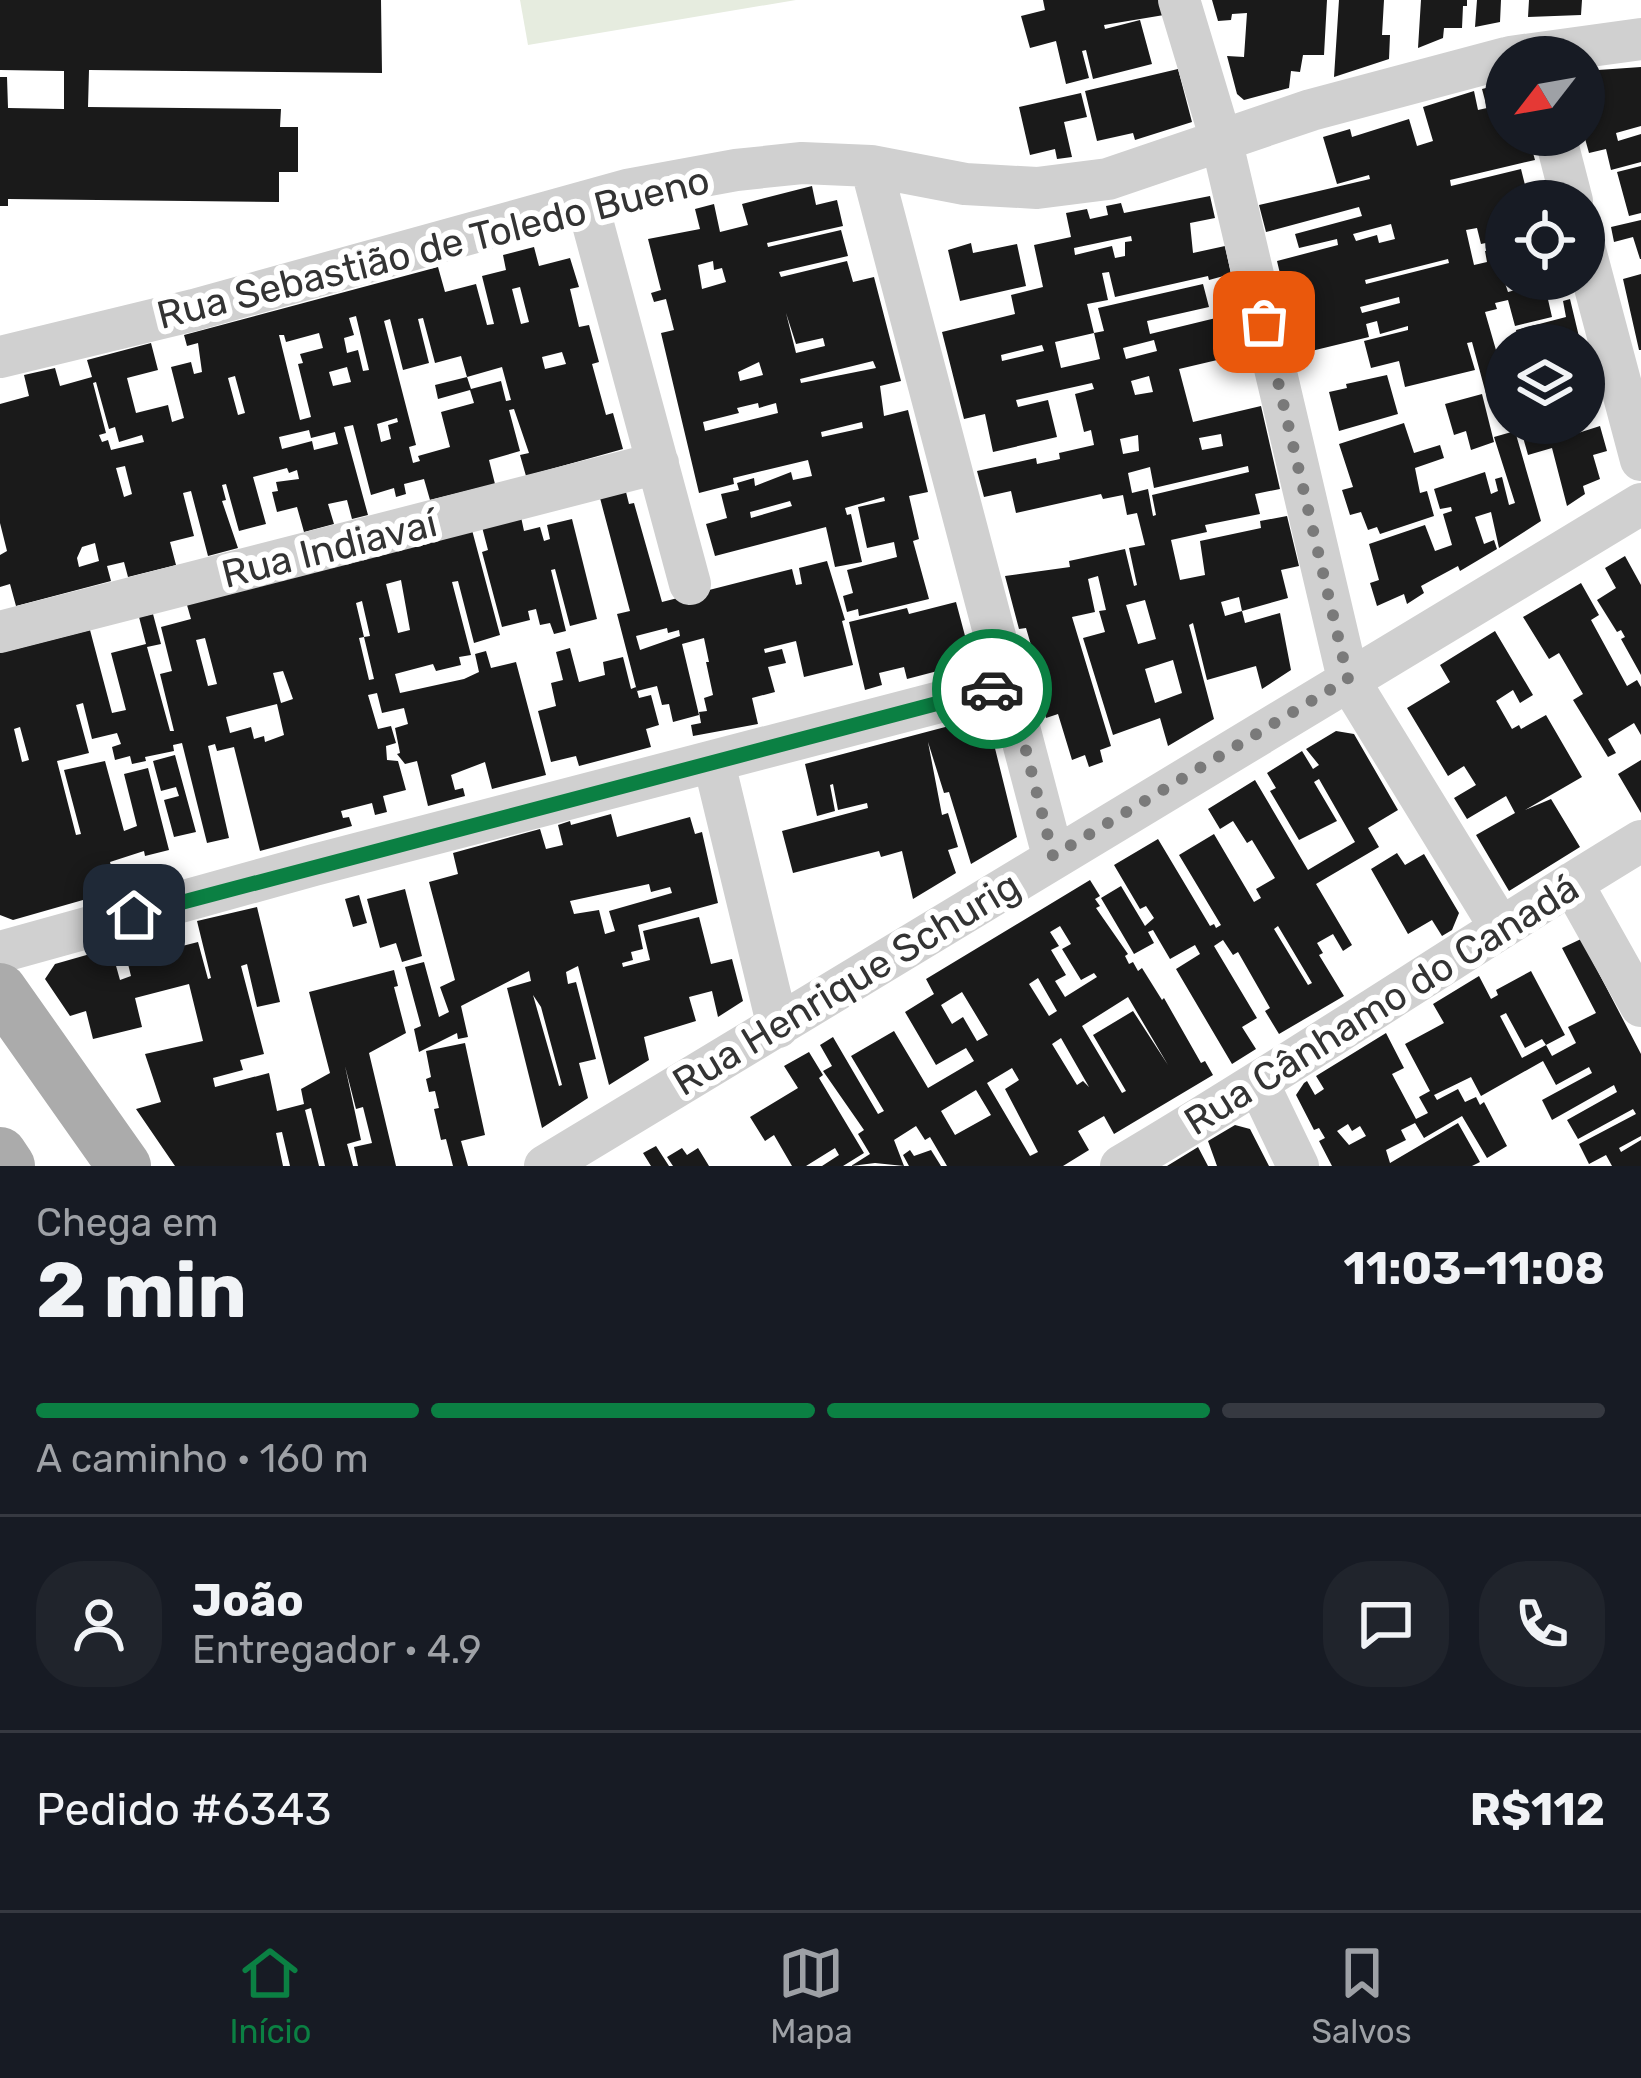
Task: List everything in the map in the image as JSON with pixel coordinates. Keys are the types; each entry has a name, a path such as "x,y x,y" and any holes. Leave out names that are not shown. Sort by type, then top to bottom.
{"main road":[{"path":"0,990 124,1166"},
{"path":"0,1154 8,1166"}],"street":[{"path":"1179,0 1222,143 1348,679 1500,927"},
{"name":"Rua Sebastião de Toledo Bueno","path":"1605,44 1641,39"},
{"name":"Rua Sebastião de Toledo Bueno","path":"0,357 194,310 587,202 736,170 802,163 871,166 965,184 1037,188 1108,179 1311,110 1485,65"},
{"path":"871,166 1053,856"},
{"path":"587,202 690,584"},
{"path":"1598,300 1641,460"},
{"name":"Rua Indiavaí","path":"0,632 658,464"},
{"name":"Rua Henrique Schurig","path":"544,1166 1641,504"},
{"path":"0,952 1009,684"},
{"path":"714,763 778,1027"},
{"name":"Rua Cânhamo do Canadá","path":"1121,1166 1258,1085 1641,841"},
{"path":"1572,883 1641,1006"},
{"path":"1258,1085 1298,1166"}],"shaded area":[{"path":"520,0 796,0 528,45"}],"building":[{"path":"0,0 381,0 382,73 89,70 88,107 281,109 280,127 298,127 298,172 279,172 279,202 8,199 8,206 0,206 0,77 7,77 8,108 64,109 64,71 0,70"},
{"path":"1043,0 1160,0 1164,15 1104,25 1105,29 1140,20 1152,64 1093,79 1086,50 1082,51 1089,78 1066,84 1056,41 1030,48 1021,16 1045,10"},
{"path":"1212,0 1327,0 1324,55 1303,55 1300,72 1291,71 1289,88 1244,100 1237,94 1227,56 1244,57 1247,13 1218,21"},
{"path":"1339,0 1384,0 1382,35 1390,35 1389,59 1334,77"},
{"path":"1421,0 1467,0 1462,28 1444,28 1443,38 1418,48"},
{"path":"1477,0 1501,0 1500,22 1475,27"},
{"path":"1529,0 1582,0 1581,15 1528,17"},
{"path":"1641,67 1641,126 1616,133 1618,141 1641,134 1641,162 1611,170 1605,149 1605,70"},
{"path":"1178,69 1192,122 1135,140 1133,133 1097,141 1085,91"},
{"path":"1474,91 1478,110 1485,108 1485,156 1534,156 1535,160 1450,180 1451,186 1521,169 1524,180 1485,180 1485,243 1481,244 1477,228 1466,230 1474,265 1485,262 1485,300 1508,300 1485,312 1485,390 1472,342 1467,343 1475,370 1405,387 1399,361 1371,368 1364,341 1408,330 1408,326 1380,334 1377,321 1366,324 1369,337 1299,354 1277,261 1338,245 1337,239 1299,248 1295,234 1362,216 1359,207 1266,232 1259,205 1370,179 1369,175 1337,184 1323,137 1350,129 1352,137 1409,119 1417,146 1433,141 1423,107","holes":["1391,224 1395,239 1379,243 1377,235 1356,241 1353,234","1448,259 1449,263 1366,284 1365,280","1399,297 1400,303 1362,313 1360,307"]},
{"path":"1081,93 1087,117 1064,122 1072,157 1057,159 1055,149 1030,155 1019,107"},
{"path":"1641,166 1641,213 1629,216 1617,172"},
{"path":"812,186 816,205 837,200 843,226 767,243 768,247 841,230 848,256 779,272 781,277 847,261 853,282 874,277 901,381 880,386 884,416 908,410 928,492 909,496 919,539 913,541 929,599 859,616 858,609 847,612 843,596 853,593 847,570 897,557 894,542 867,548 858,507 885,501 884,497 845,508 851,514 862,562 835,567 826,527 715,556 706,524 727,518 721,494 739,490 737,483 754,478 755,486 791,472 793,480 812,476 808,460 733,478 734,484 699,493 661,333 674,330 666,299 654,302 651,293 661,290 648,239 700,229 695,209 714,204 720,232 748,225 742,204","holes":["713,261 714,270 722,268 726,282 702,289 698,265","786,313 796,344 823,338 825,346 796,353","873,361 876,368 801,383 800,379","759,362 763,375 740,381 738,372","758,403 759,408 776,403 778,413 705,431 703,422 739,413 737,408","862,422 863,428 822,437 821,432","790,501 792,506 751,518 750,512"]},
{"path":"1210,196 1215,218 1190,223 1193,253 1225,246 1231,274 1115,297 1109,272 1102,273 1108,300 1087,304 1094,333 1104,331 1098,308 1203,284 1209,307 1147,321 1150,334 1220,317 1230,357 1179,369 1193,422 1261,406 1280,489 1255,494 1260,514 1205,525 1207,532 1171,540 1180,580 1205,575 1200,541 1261,528 1260,521 1287,516 1299,566 1281,570 1288,598 1242,611 1245,623 1280,613 1291,670 1262,689 1256,666 1207,680 1193,623 1189,625 1214,719 1168,746 1160,718 1113,735 1083,638 1105,632 1099,611 1106,610 1098,576 1088,579 1095,612 1072,617 1111,746 1100,750 1103,762 1089,767 1085,755 1072,760 1058,714 1046,718 1035,681 1041,679 1026,628 1019,629 1005,576 1070,567 1069,561 1125,549 1137,585 1129,548 1145,545 1137,513 1127,515 1123,495 1103,499 1101,494 1016,513 1011,491 984,497 977,471 1036,458 1037,464 1060,459 1059,453 1094,445 1091,430 1084,432 1075,394 1094,389 1092,383 1016,400 1018,407 1048,400 1057,437 993,452 985,414 964,419 942,332 1015,314 1011,295 1043,287 1034,245 1071,237 1066,213 1087,209 1090,219 1108,215 1106,206 1121,203 1124,213","holes":["1131,236 1132,241 1125,242 1125,256 1115,258 1112,246 1075,255 1074,248","1094,333 1100,359 1061,368 1055,342","1154,340 1157,351 1126,359 1123,348","1042,345 1044,351 1002,361 1001,355","1149,376 1153,392 1135,395 1131,381","1221,434 1223,446 1202,450 1199,438","1138,435 1139,451 1123,454 1120,439","1248,466 1249,472 1152,495 1153,516 1148,489 1132,493 1128,473 1150,467 1154,488","1239,597 1242,611 1225,616 1221,602","1145,600 1156,639 1138,644 1126,605","1173,660 1182,693 1155,703 1145,669"]},
{"path":"1641,220 1640,259 1633,237 1614,242 1611,227"},
{"path":"971,243 973,253 1017,244 1026,286 960,301 948,250"},
{"path":"534,247 539,266 570,258 579,287 570,289 579,327 589,325 599,362 592,364 606,415 613,413 623,449 526,476 520,455 529,453 514,409 509,410 520,451 489,460 495,484 430,500 424,479 404,484 406,494 396,497 394,488 371,495 353,425 344,427 368,515 352,519 347,500 328,504 334,524 304,532 297,507 277,512 272,492 278,491 276,482 299,479 297,470 289,473 287,468 253,477 266,524 239,531 226,484 222,485 226,500 222,501 238,548 208,556 191,491 183,493 194,536 170,542 176,565 128,577 124,562 107,566 111,581 16,606 10,584 0,587 0,555 7,551 0,523 0,404 29,396 24,375 55,368 60,386 92,377 87,360 151,343 158,370 127,378 136,413 168,405 172,422 184,418 171,367 191,362 194,374 202,372 198,343 187,346 184,335 438,267 445,292 476,284 487,325 494,324 482,276 506,270 503,255","holes":["520,287 529,322 521,324 512,289","356,316 369,370 363,371 358,350 347,353 344,338 354,335 349,318","423,318 435,363 461,356 467,377 435,385 438,399 470,390 474,403 441,412 450,447 418,456 420,461 413,463 409,447 416,445 384,321 390,319 403,370 429,363 418,319","319,333 323,348 300,354 303,363 298,364 311,417 300,420 279,335 286,342","562,352 566,364 545,369 542,357","347,367 351,382 333,386 329,372","502,367 511,400 506,401 501,381 471,389 467,377","235,376 245,413 238,415 228,378","96,382 109,429 115,427 119,442 142,435 144,442 111,450 108,440 102,442 99,435 106,433 93,383","397,418 398,422 388,425 391,439 381,442 377,424","309,430 311,438 335,432 338,444 314,450 312,441 282,449 279,437","125,466 132,494 124,497 116,468","95,543 99,561 79,567 82,547"]},
{"path":"1641,274 1641,350 1639,350 1623,279"},
{"path":"1508,300 1548,300 1552,317 1514,324"},
{"path":"1570,300 1576,324 1539,324 1566,317 1563,301"},
{"path":"1387,375 1398,414 1339,431 1329,392"},
{"path":"1482,394 1488,444 1471,450 1466,431 1454,435 1445,404"},
{"path":"1404,423 1414,453 1440,445 1444,458 1415,468 1420,493 1427,491 1434,516 1380,534 1377,527 1368,530 1361,512 1350,515 1342,490 1353,487 1339,444"},
{"path":"1496,444 1519,444 1541,521 1499,548 1491,512 1475,517 1484,544 1494,540 1497,549 1421,586 1424,593 1407,604 1404,594 1377,606 1370,583 1379,580 1369,544 1425,525 1435,551 1452,545 1443,514 1452,511 1451,507 1440,509 1434,489 1485,472 1491,494 1498,491 1495,479 1502,477 1509,505 1515,503"},
{"path":"1525,444 1605,444 1607,451 1593,455 1600,479 1583,486 1585,494 1567,506 1552,448 1528,455"},
{"path":"626,492 629,504 634,503 662,602 792,569 796,585 802,584 799,568 827,561 853,665 804,677 796,641 764,649 765,653 782,649 786,663 768,667 775,692 752,698 758,724 693,736 691,725 701,723 699,712 707,711 704,698 713,695 704,638 682,644 699,715 673,722 669,704 662,705 657,686 637,691 617,614 630,611 600,498","holes":["667,628 668,633 679,630 680,636 640,650 636,636"]},
{"path":"521,517 524,531 540,527 544,541 550,539 547,525 572,519 597,619 570,626 555,569 551,570 566,631 554,634 550,623 540,625 536,609 528,611 530,620 502,627 482,552 488,550 482,527"},
{"path":"472,530 500,635 474,643 458,581 452,582 471,655 459,657 461,665 436,671 433,664 395,674 400,693 479,672 475,654 486,651 491,668 516,662 546,775 492,789 485,762 451,775 455,790 463,788 465,796 428,806 417,761 405,764 397,754 395,728 408,724 404,708 382,713 377,693 368,695 378,729 391,726 396,743 386,746 387,760 398,761 406,790 383,796 387,812 375,815 372,803 341,811 352,826 260,851 234,747 217,751 215,744 208,746 229,838 207,843 182,743 173,745 174,751 145,757 146,761 132,764 130,756 115,760 112,747 121,744 117,733 92,739 83,703 76,705 89,753 57,761 76,835 81,834 64,770 105,761 124,831 137,826 124,774 148,768 169,850 145,856 144,851 110,862 118,890 13,920 0,915 0,653 90,630 112,713 126,710 111,653 146,644 139,617 153,614 161,644 147,647 170,731 174,731 160,674 172,671 161,627 191,619 187,605","holes":["401,580 410,630 398,633 386,584","362,601 370,636 364,637 356,603","364,637 374,679 369,680 359,638","205,638 217,684 208,686 196,640","283,671 293,699 281,703 273,673","277,704 284,735 265,742 264,736 254,739 251,727 230,733 226,717","20,727 29,760 22,762 14,729"]},
{"path":"1625,556 1641,585 1641,675 1621,639 1625,637 1621,630 1617,632 1597,600 1616,588 1605,568"},
{"path":"1581,583 1599,615 1591,620 1627,686 1637,680 1641,687 1641,735 1634,723 1608,739 1616,753 1608,757 1573,700 1583,694 1559,653 1549,659 1523,617"},
{"path":"956,602 972,662 907,679 904,667 879,673 882,685 865,690 849,622"},
{"path":"1495,631 1533,695 1520,703 1513,690 1496,701 1512,729 1546,715 1582,777 1525,810 1551,799 1580,847 1509,891 1476,835 1515,813 1506,796 1467,819 1454,798 1476,785 1464,766 1448,776 1407,708 1450,682 1440,665"},
{"path":"570,648 579,682 605,675 603,662 623,657 631,689 636,687 639,698 651,695 659,725 646,729 651,747 579,766 576,756 551,762 538,711 556,706 551,683 563,680 556,652"},
{"path":"987,716 1017,837 971,864 928,742 942,815 948,813 958,847 948,850 956,873 913,899 902,851 881,857 879,851 793,873 782,831 868,808 867,803 838,810 833,784 835,811 817,816 805,764"},
{"path":"1336,731 1354,734 1398,810 1368,828 1379,847 1316,884 1352,945 1343,951 1333,934 1317,943 1323,953 1319,955 1344,996 1279,1034 1238,952 1233,955 1223,940 1214,946 1257,1018 1242,1027 1256,1049 1232,1064 1176,969 1200,954 1195,945 1170,959 1153,930 1148,932 1154,943 1134,954 1101,898 1121,886 1145,926 1154,918 1146,906 1140,909 1114,865 1158,839 1210,926 1216,928 1221,925 1179,855 1214,834 1254,902 1261,898 1256,889 1275,878 1252,840 1247,843 1233,821 1220,829 1208,809 1255,780 1308,870 1355,842 1319,779 1314,782 1337,821 1299,840 1270,791 1276,788 1267,773 1302,751 1313,769 1319,765 1306,749","holes":["1278,926 1312,983 1308,985 1274,929"]},
{"path":"175,755 196,832 174,837 164,800 179,796 176,787 161,791 153,761"},
{"path":"1641,760 1641,813 1618,774"},
{"path":"611,814 617,837 690,817 695,834 702,832 718,903 638,925 643,949 631,952 633,960 622,963 623,967 650,960 643,931 699,917 711,964 732,959 743,1001 718,1017 712,991 689,997 696,1021 644,1037 649,1060 609,1085 578,966 566,972 568,984 576,982 596,1059 579,1063 588,1098 542,1128 507,988 531,981 529,971 461,1006 468,1037 458,1039 457,1033 419,1052 414,1029 421,1026 405,967 424,962 439,1017 449,1012 440,987 455,980 429,882 458,874 453,853 540,829 546,849 563,845 558,825 570,821 571,825","holes":["649,884 651,892 670,887 672,893 609,911 615,931 605,934 599,910 574,914 570,901","533,995 541,1007 559,1086"]},
{"path":"1397,853 1405,865 1424,854 1459,913 1452,930 1442,936 1432,920 1408,934 1371,869"},
{"path":"1090,880 1100,896 1095,899 1100,906 1096,908 1128,954 1129,964 1133,962 1138,971 1142,968 1213,1075 1114,1134 1104,1116 1078,1131 1089,1150 1063,1166 947,1166 930,1137 925,1140 916,1126 894,1140 904,1166 851,1166 870,1154 858,1134 864,1130 823,1071 832,1066 820,1045 833,1037 878,1114 884,1111 851,1056 894,1031 928,1088 974,1061 966,1048 936,1065 905,1012 934,994 926,979","holes":["1060,926 1071,944 1062,949 1081,980 1094,973 1097,977 1065,997 1055,981 1066,975 1051,950 1059,946 1050,932","1038,978 1057,1011 1049,1016 1029,984","962,992 988,1035 977,1041 963,1017 952,1024 941,1005","1128,997 1168,1065 1133,1011 1093,1035 1126,1091 1122,1093 1082,1026","1061,1038 1089,1087 1083,1081 1077,1085 1052,1044","1012,1068 1019,1080 1005,1089 1038,1152 1030,1156 987,1083","976,1090 991,1115 955,1135 941,1111"]},
{"path":"405,889 422,956 402,962 396,943 380,948 367,899"},
{"path":"359,895 367,923 353,927 345,899"},
{"path":"257,907 280,1002 257,1007 247,964 241,966 264,1054 240,1060 243,1070 213,1078 215,1087 269,1073 277,1111 304,1104 301,1089 330,1073 309,992 394,970 406,1033 369,1053 396,1166 358,1166 354,1147 372,1143 363,1107 356,1109 345,1066 361,1140 347,1144 353,1166 325,1166 311,1108 305,1110 319,1166 290,1166 282,1132 276,1133 283,1166 175,1166 136,1109 161,1102 145,1054 203,1041 189,984 135,998 142,1027 93,1039 86,1011 70,1016 45,979 55,964 111,948 120,980 131,976 127,960 198,942 211,978 197,921"},
{"path":"1581,939 1641,1054 1641,1136 1619,1148 1621,1152 1641,1140 1641,1166 1612,1166 1606,1155 1589,1164 1579,1144 1636,1114 1633,1109 1578,1139 1567,1120 1617,1092 1614,1085 1552,1120 1542,1100 1592,1073 1589,1067 1556,1085 1543,1061 1481,1096 1471,1077 1434,1095 1437,1100 1458,1089 1465,1102 1476,1097 1480,1105 1484,1102 1507,1146 1487,1158 1462,1116 1424,1138 1415,1123 1401,1130 1406,1140 1386,1150 1390,1163 1458,1123 1480,1162 1472,1166 1332,1166 1319,1141 1325,1138 1319,1128 1314,1130 1296,1095 1304,1083 1315,1095 1324,1089 1316,1076 1386,1033 1404,1068 1392,1074 1416,1119 1428,1113 1419,1097 1430,1091 1405,1044 1444,1023 1433,1004 1479,976 1491,999 1498,995 1496,990 1531,971 1565,1035 1546,1045 1552,1056 1576,1043 1568,1027 1596,1013 1562,948","holes":["1506,1013 1525,1048 1542,1039 1546,1045 1522,1058 1500,1016","1348,1124 1352,1131 1360,1126 1366,1136 1349,1145 1337,1131"]},
{"path":"465,1043 485,1135 461,1141 468,1166 453,1166 446,1139 441,1140 435,1091 429,1092 426,1051"},
{"path":"809,1052 823,1075 819,1078 864,1153 843,1166 822,1166 839,1155 835,1148 806,1166 792,1166 774,1135 765,1141 750,1117 798,1088 784,1066"},
{"path":"1235,1125 1250,1129 1269,1166 1217,1166 1208,1141"},
{"path":"656,1146 669,1166 651,1166 643,1153"},
{"path":"1198,1147 1208,1166 1167,1166"},
{"path":"682,1148 687,1155 698,1148 709,1166 673,1166 667,1157"},
{"path":"910,1150 914,1156 931,1150 941,1166 909,1166 903,1155"}],"way so far":[{"path":"992,689 1009,684 1053,856 1348,679 1264,322"}],"route":[{"path":"134,915 992,689"}]}
